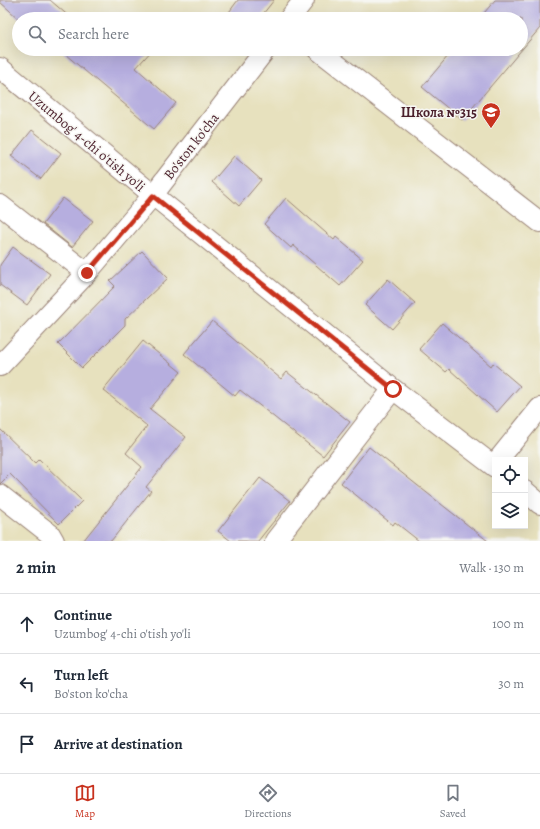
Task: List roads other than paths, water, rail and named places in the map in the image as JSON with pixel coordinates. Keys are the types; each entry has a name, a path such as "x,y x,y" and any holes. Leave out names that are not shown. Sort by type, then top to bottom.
{"street":[{"path":"295,12 304,0"},
{"name":"Bo'ston ko'cha","path":"0,366 87,273 153,196 261,56"},
{"path":"326,56 540,222"},
{"name":"Uzumbog' 4-chi o'tish yo'li","path":"0,68 153,196 393,389 492,462"},
{"path":"0,205 87,273"},
{"path":"275,541 393,389"},
{"path":"501,457 540,408"},
{"path":"527,493 540,504"},
{"path":"0,495 50,534 54,541"}],"place":[{"name":"Школа №315","path":"491,129"}]}
